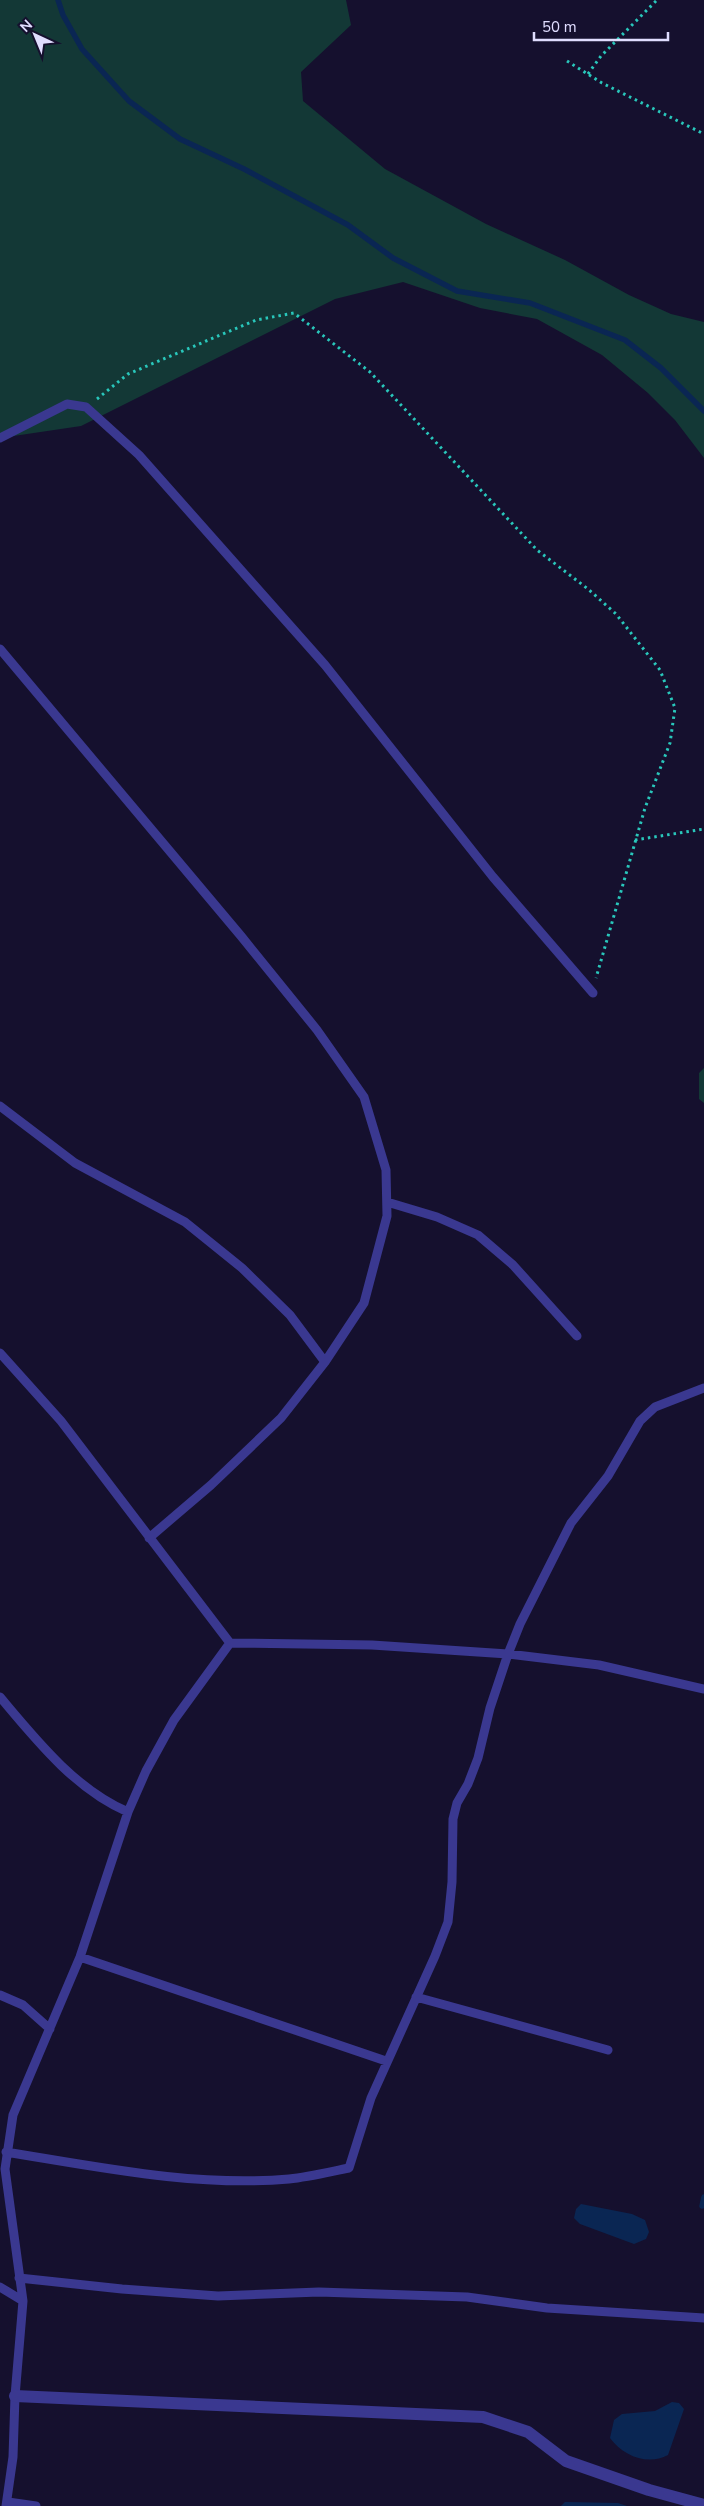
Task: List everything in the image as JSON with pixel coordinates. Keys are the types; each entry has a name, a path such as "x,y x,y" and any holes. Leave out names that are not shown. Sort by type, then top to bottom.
{"street":[{"path":"15,2396 483,2417 528,2432 566,2461 649,2490 704,2505"}],"lane":[{"path":"0,438 67,404 86,407 139,455 325,665 493,877 592,993"},
{"path":"0,649 241,936 317,1030 364,1097 386,1170 387,1216 364,1303 325,1362 281,1418 211,1485 149,1538"},
{"path":"0,1106 75,1163 193,1228 242,1268 284,1309 325,1362"},
{"path":"387,1202 437,1217 478,1235 513,1265 577,1336"},
{"path":"0,1352 61,1421 230,1643"},
{"path":"6,2152 132,2172 224,2180 290,2179 349,2168 371,2098 448,1922 452,1882 453,1819 456,1804 468,1784 478,1758 490,1708 520,1624 571,1523 608,1476 640,1421 654,1407 704,1388"},
{"path":"230,1643 372,1645 508,1654 598,1666 704,1689"},
{"path":"36,2506 7,2504 13,2457 15,2396 23,2300 5,2169 6,2152 13,2115 80,1957 128,1812 146,1771 174,1720 230,1643"},
{"path":"0,1697 72,1775 107,1803 128,1812"},
{"path":"80,1957 386,2061"},
{"path":"0,1995 23,2005 50,2028"},
{"path":"416,1996 608,2050"},
{"path":"19,2278 122,2289 218,2296 319,2292 467,2297 547,2308 704,2318"},
{"path":"0,2287 23,2300"}],"path":[{"path":"588,74 606,50 657,0"},
{"path":"567,61 588,74 704,134"},
{"path":"86,407 128,374 256,320 294,313 370,372 537,550 588,589 616,614 660,670 674,708 670,743 635,840 592,993"},
{"path":"635,840 704,829"}],"green space":[{"path":"0,0 346,0 351,25 301,72 303,101 385,169 486,224 565,260 629,295 671,314 704,322 704,458 675,420 648,393 602,355 537,319 480,308 403,282 335,299 81,426 0,438"},
{"path":"704,1068 704,1103 699,1099 699,1073"}],"water":[{"path":"581,2204 632,2214 645,2220 649,2232 646,2239 634,2244 580,2224 574,2218 576,2209"},
{"path":"672,2402 679,2403 684,2409 668,2455 652,2460 636,2457 622,2450 610,2438 614,2420 622,2414 655,2411"},
{"path":"565,2502 618,2503 627,2506 561,2506"}],"waterway":[{"path":"58,0 63,15 82,49 129,101 180,139 244,169 348,225 393,258 457,291 530,303 625,340 661,368 704,411"},
{"path":"702,2206 704,2197"}]}
